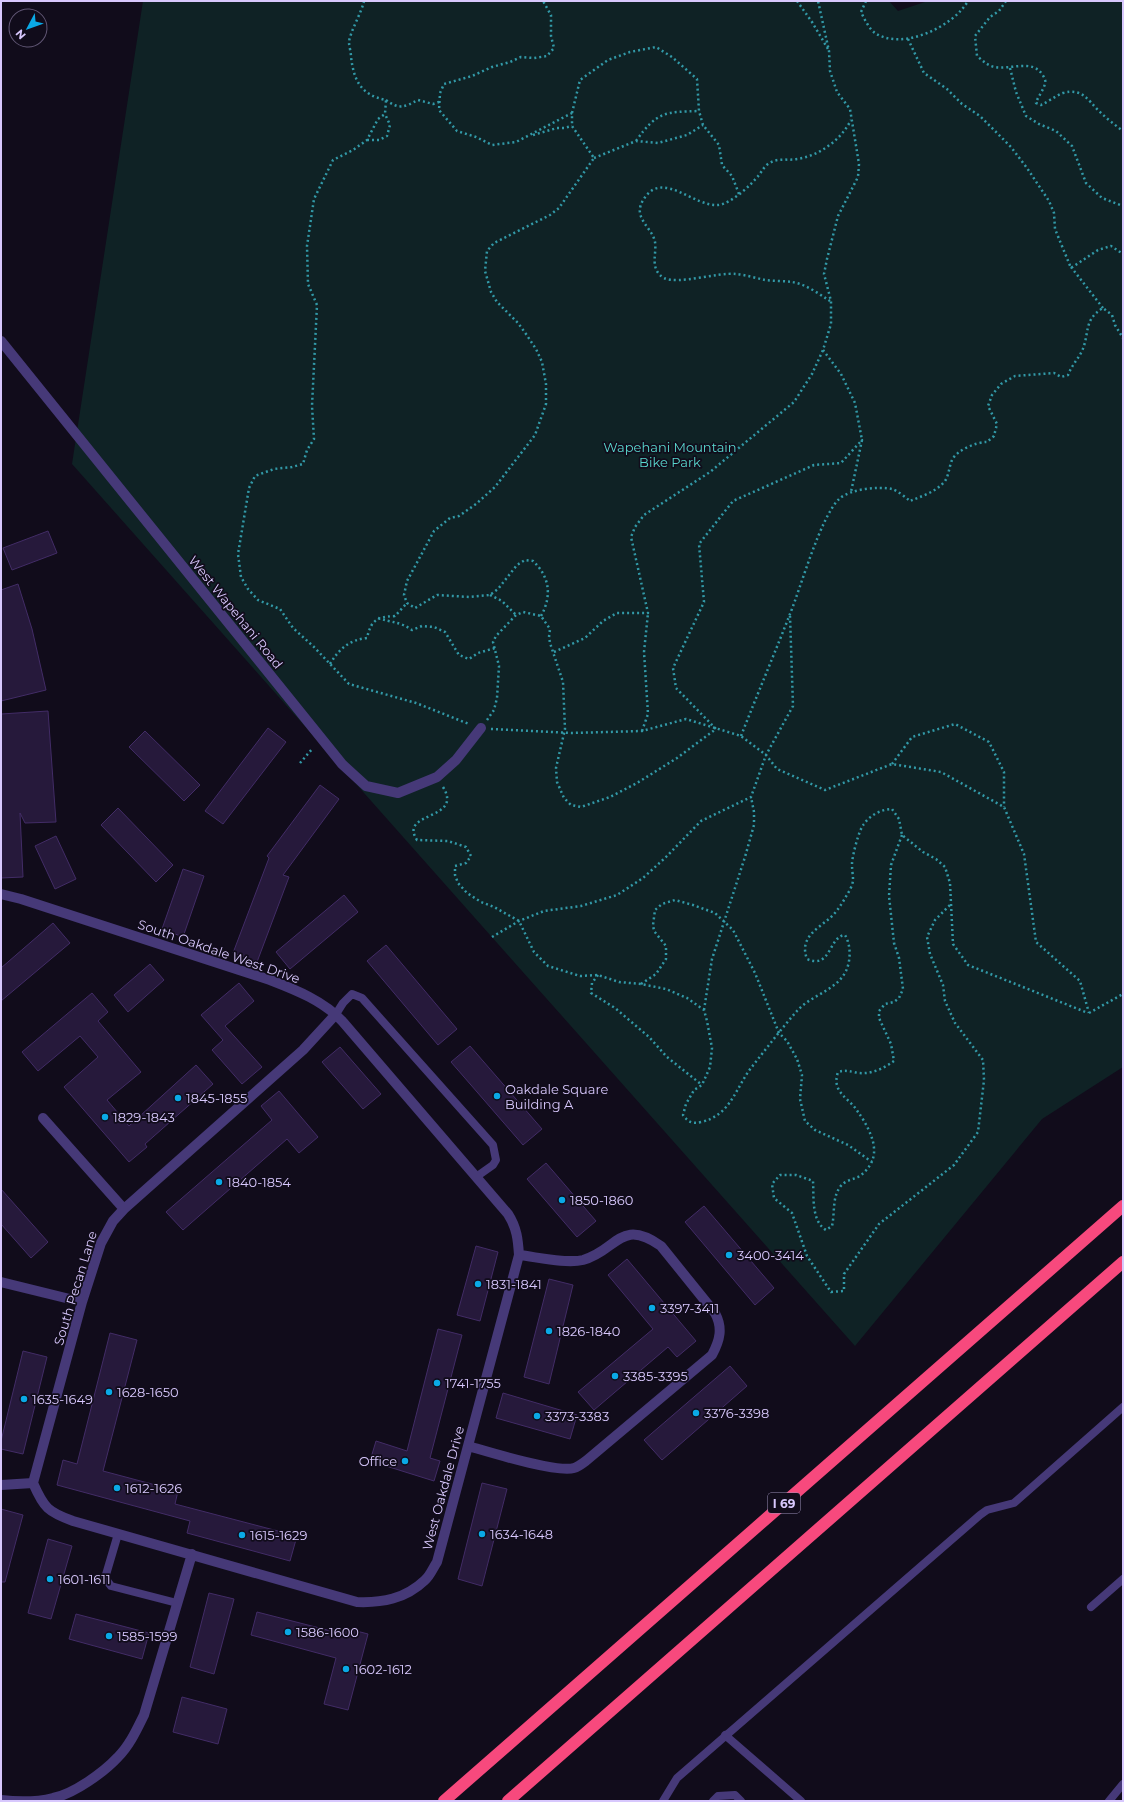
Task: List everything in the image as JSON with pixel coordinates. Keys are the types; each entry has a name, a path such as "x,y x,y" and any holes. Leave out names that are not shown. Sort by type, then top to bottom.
{"highway":[{"name":"I 69","path":"444,1801 1123,1206"},
{"path":"508,1801 1123,1262"}],"street":[{"name":"West Wapehani Road","path":"1,341 342,764 366,786 398,793 437,777 456,760 482,728"},
{"name":"South Oakdale West Drive","path":"1,894 21,899 270,980 294,989 327,1007 336,1014 490,1193"},
{"name":"South Pecan Lane","path":"33,1483 82,1302 101,1243 113,1221 124,1209 303,1050 336,1014"},
{"path":"43,1118 124,1209"},
{"name":"West Oakdale Drive","path":"192,1554 357,1602 377,1603 393,1599 410,1591 426,1580 437,1562 519,1255 518,1238 514,1224 490,1193"},
{"path":"468,1446 561,1469 574,1468 587,1460 712,1355 718,1345 720,1324 715,1313 661,1246 650,1239 638,1235 626,1235 583,1260 519,1255"},
{"path":"1,1282 82,1302"},
{"path":"1,1485 33,1483 39,1497 47,1509 54,1514 118,1534 192,1554 144,1715 133,1736 118,1757 100,1773 78,1787 55,1798 34,1801 1,1800"}],"lane":[{"path":"336,1014 343,1003 352,994 362,998 493,1145 496,1160 492,1165 476,1177"},
{"path":"663,1801 677,1778 983,1512 1014,1503 1123,1407"},
{"path":"118,1534 105,1578 111,1586 177,1603"},
{"path":"1091,1607 1123,1579"},
{"path":"725,1735 801,1801"},
{"path":"1109,1801 1123,1784"},
{"path":"714,1801 718,1796 735,1796 741,1801"}],"path":[{"path":"364,1 360,17 349,41 353,74 361,87 373,97 386,100 395,106 407,106 418,100 433,104 439,102"},
{"path":"543,1 552,15 552,36 554,48 547,56 534,58 521,57 472,76 444,84 440,93 439,110 457,131 476,136 492,146 516,142 550,123 561,120 572,113"},
{"path":"797,1 812,22 829,51"},
{"path":"642,732 648,714 644,652 648,613 631,537 635,527 644,515 710,472 794,402 812,374 823,350 831,324 831,301 824,274 838,216 858,177 859,164 850,109 837,92 830,71 829,51 818,1"},
{"path":"866,1 861,12 874,33 894,39 908,39 937,29 964,8 968,1"},
{"path":"1006,1 999,11 990,17 975,36 977,56 986,64 995,67 1010,68 1028,65 1033,67 1042,73 1045,84 1036,103 1041,105 1062,94 1072,91 1086,96 1099,111 1123,131"},
{"path":"908,39 924,73 947,89 962,104 980,116 1016,152 1049,201 1054,213 1055,229 1071,268 1103,308 1112,315 1115,325 1123,338"},
{"path":"594,158 572,126 572,113 580,80 608,60 630,52 656,47 672,57 697,79 699,111 703,125 719,145 722,165 732,176 739,194"},
{"path":"1010,68 1016,92 1026,116 1039,124 1056,130 1072,146 1086,184 1102,198 1123,206"},
{"path":"367,140 379,140 387,136 390,125 385,114 386,100"},
{"path":"636,141 655,118 668,112 699,111"},
{"path":"385,114 378,119 367,140 353,150 333,160 314,199 307,246 308,284 317,305 312,406 314,439 306,450 303,464 292,468 274,469 255,476 249,488 238,554 241,577 248,589 258,600 280,609 293,628 348,684 416,703 482,728 564,732 642,732 686,720 741,736 766,754 777,769 825,790 892,764 941,772 1004,807"},
{"path":"831,301 810,289 792,282 767,280 735,274 672,280 664,278 653,261 655,251 653,236 642,220 640,211 643,201 649,192 658,188 667,187 692,200 718,205 739,194 770,162 777,160 796,160 817,154 834,142 846,130 851,119"},
{"path":"516,615 502,601 490,596 469,598 437,595 414,608 407,603 404,594 407,581 434,531 450,518 459,516 476,504 495,486 535,435 546,404 546,384 542,362 536,349 518,322 497,302 491,292 485,271 487,251 494,243 550,215 559,208 594,158 636,141 658,144 687,135 703,125"},
{"path":"528,136 557,128 572,126"},
{"path":"1071,268 1098,250 1111,246 1123,254"},
{"path":"741,736 826,519 839,499 851,492 872,488 892,490 910,501 932,492 945,481 952,460 960,452 980,442 987,442 994,436 997,424 988,406 992,395 1001,384 1015,376 1054,374 1061,377 1068,375 1072,364 1082,351 1087,327 1094,313 1103,308"},
{"path":"823,350 840,374 855,403 862,440 851,492"},
{"path":"716,728 676,688 673,668 704,602 699,544 733,501 814,465 841,463 862,440"},
{"path":"490,596 498,589 517,565 525,560 533,561 545,575 547,585 547,604 541,616"},
{"path":"330,664 340,651 352,641 367,638 372,623 378,618 395,616 407,603"},
{"path":"482,728 494,710 497,698 499,666 496,648 494,648 493,642 496,636 516,615 523,612 541,616 550,629 549,637 563,682 564,732 556,768 557,782 564,798 571,805 581,807 610,797 657,772 716,728"},
{"path":"554,652 585,638 603,621 617,613 648,613"},
{"path":"790,614 793,706 766,754 751,797 754,812 754,825 712,959 704,1010 712,1048 710,1067 702,1085 694,1090 686,1104 683,1115 687,1121 695,1123 717,1116 736,1096 749,1070 798,1010 812,999 829,990 842,976 848,963 849,947 845,935 838,938 827,955 818,961 814,962 807,959 805,946 812,931 831,917 852,888 854,876 852,864 863,824 884,809 892,809 899,819 902,835 891,865 888,896 894,943 899,958 903,988 899,998 894,1002 885,1004 878,1011 879,1018 891,1044 894,1061 885,1068 871,1072 855,1073 846,1070 838,1072 835,1080 840,1093 858,1112 871,1138 874,1149 872,1162 858,1177 847,1180 840,1186 835,1196 832,1226 826,1230 820,1225 816,1217 813,1181 796,1175 780,1175 772,1184 774,1198 792,1213 807,1256 831,1292 844,1291 844,1274 879,1224 954,1164 978,1132 984,1080 983,1060 955,1023 945,1001 943,985 930,954 927,937 934,920 952,903"},
{"path":"378,618 386,621 403,623 412,630 422,626 434,626 445,632 459,655 469,659 478,653 496,648"},
{"path":"892,764 912,737 955,724 989,742 1004,772 1004,807 1024,854 1036,942 1080,981 1089,1013"},
{"path":"300,763 322,738"},
{"path":"437,777 446,792 447,802 443,809 416,822 413,827 414,835 417,840 448,841 466,847 471,856 466,863 455,866 455,875 458,883 467,892 481,902 494,907 519,921 534,952 548,966 580,976 598,974 619,982 641,984 666,989 687,998 704,1010"},
{"path":"492,938 519,921 544,912 581,906 617,895 649,872 680,844 701,820 751,797"},
{"path":"902,835 923,852 936,859 945,868 950,883 953,944 968,965 1089,1013"},
{"path":"641,984 656,974 666,959 666,946 654,931 653,925 655,910 662,904 675,900 715,913 733,930 755,973 779,1033 797,1059 802,1075 800,1099 805,1121 816,1130 848,1145 872,1162"},
{"path":"598,974 592,983 591,993 615,1008 649,1037 667,1057 702,1085"},
{"path":"1089,1013 1123,994"}],"green space":[{"name":"Wapehani Mountain Bike Park","path":"143,1 889,1 898,11 928,1 1123,1 1123,1067 1042,1119 855,1346 72,464"}],"building":[{"path":"48,531 57,553 12,570 3,548"},
{"path":"18,584 32,629 46,690 1,701 1,590"},
{"path":"48,711 56,822 25,823 20,813 23,877 1,878 1,714"},
{"path":"268,728 286,742 223,824 205,811"},
{"path":"145,731 200,785 184,801 129,747"},
{"path":"320,785 339,799 283,875 289,877 257,962 233,953 269,858 267,856"},
{"path":"118,808 173,865 156,882 101,825"},
{"path":"56,836 76,879 55,889 35,846"},
{"path":"183,869 204,876 183,937 162,929"},
{"path":"344,895 358,912 290,969 276,952"},
{"path":"53,923 70,943 1,1001 1,968"},
{"path":"386,945 457,1029 438,1045 367,961"},
{"path":"150,964 164,980 128,1012 114,995"},
{"path":"239,983 254,1001 225,1026 262,1067 242,1084 212,1050 223,1040 201,1015"},
{"path":"92,993 108,1012 98,1021 141,1072 107,1100 129,1126 196,1065 213,1084 145,1144 147,1147 129,1162 64,1087 98,1057 80,1036 38,1071 22,1052"},
{"name":"Oakdale Square Building A","path":"470,1046 542,1129 523,1145 451,1062"},
{"path":"340,1047 381,1094 363,1109 322,1062"},
{"path":"279,1091 318,1137 299,1153 287,1139 183,1230 166,1212 272,1120 261,1106"},
{"name":"1850-1860","path":"546,1163 596,1221 577,1237 527,1179"},
{"path":"1,1189 48,1242 31,1258 1,1224"},
{"name":"3400-3414","path":"704,1206 774,1288 755,1305 685,1222"},
{"name":"1831-1841","path":"476,1246 498,1252 480,1321 457,1315"},
{"path":"627,1259 696,1341 677,1357 668,1347 594,1410 578,1392 653,1329 608,1275"},
{"name":"1826-1840","path":"549,1279 573,1285 549,1384 524,1377"},
{"path":"438,1329 462,1335 430,1458 440,1461 434,1481 370,1461 376,1441 407,1451"},
{"path":"110,1333 137,1340 103,1471 178,1491 175,1504 297,1536 290,1561 187,1533 190,1521 57,1485 63,1460 77,1464"},
{"name":"1635-1649","path":"23,1351 47,1357 23,1454 1,1449 1,1441"},
{"name":"3376-3398","path":"730,1366 747,1386 662,1460 644,1440"},
{"name":"3373-3383","path":"503,1393 577,1415 570,1439 496,1418"},
{"name":"1634-1648","path":"482,1483 507,1489 482,1586 458,1579"},
{"path":"1,1509 23,1515 5,1582 1,1582"},
{"name":"1601-1611","path":"48,1539 72,1546 51,1619 28,1613"},
{"path":"209,1593 234,1599 214,1674 190,1667"},
{"path":"257,1612 343,1634 345,1628 368,1634 348,1710 324,1704 336,1658 251,1635"},
{"name":"1585-1599","path":"76,1614 149,1633 142,1659 69,1639"},
{"path":"182,1697 227,1709 218,1744 173,1732"}],"place":[{"name":"Oakdale Square Building A","path":"497,1096"},
{"name":"1845-1855","path":"178,1098"},
{"name":"1829-1843","path":"105,1117"},
{"name":"1840-1854","path":"219,1182"},
{"name":"1850-1860","path":"562,1200"},
{"name":"3400-3414","path":"729,1255"},
{"name":"1831-1841","path":"478,1284"},
{"name":"3397-3411","path":"652,1308"},
{"name":"1826-1840","path":"549,1331"},
{"name":"3385-3395","path":"615,1376"},
{"name":"1741-1755","path":"437,1383"},
{"name":"1628-1650","path":"109,1392"},
{"name":"1635-1649","path":"24,1399"},
{"name":"3376-3398","path":"696,1413"},
{"name":"3373-3383","path":"537,1416"},
{"name":"Office","path":"405,1461"},
{"name":"1612-1626","path":"117,1488"},
{"name":"1634-1648","path":"482,1534"},
{"name":"1615-1629","path":"242,1535"},
{"name":"1601-1611","path":"50,1579"},
{"name":"1586-1600","path":"288,1632"},
{"name":"1585-1599","path":"109,1636"},
{"name":"1602-1612","path":"346,1669"}]}
